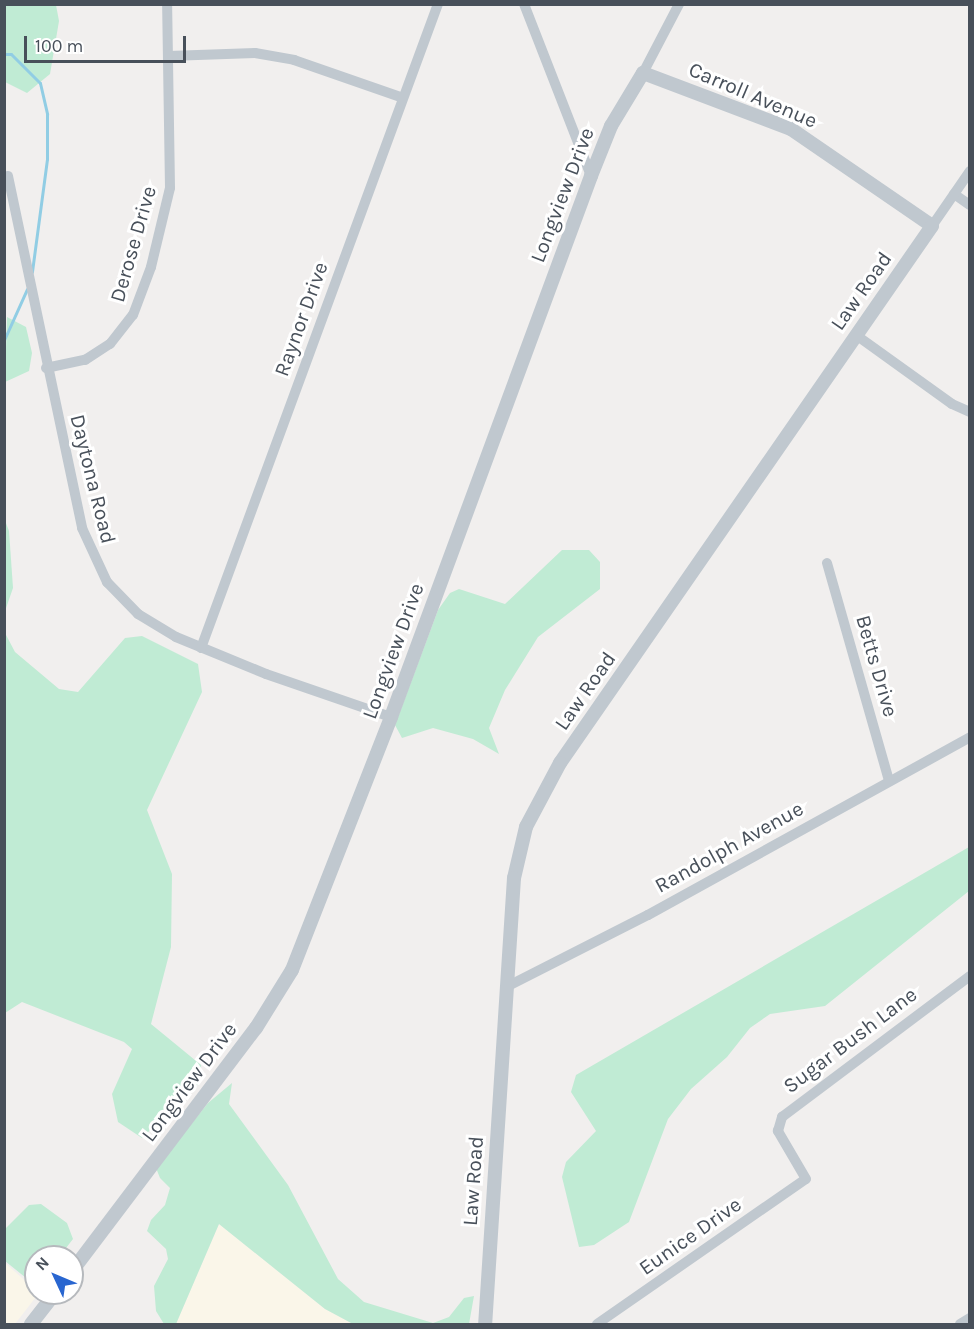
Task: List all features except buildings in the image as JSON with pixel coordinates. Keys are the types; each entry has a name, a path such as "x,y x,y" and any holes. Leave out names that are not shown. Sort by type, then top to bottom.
{"street":[{"name":"Derose Drive","path":"46,368 71,364 98,353 120,334 133,315 151,267 171,188 166,4"},
{"name":"Raynor Drive","path":"201,648 438,4"},
{"path":"524,4 591,176"},
{"name":"Longview Drive","path":"84,1255 256,1028 292,970 391,717 611,126 643,73 679,4"},
{"path":"169,56 255,53 294,60 403,98"},
{"name":"Carroll Avenue","path":"643,73 791,129 932,226"},
{"name":"Law Road","path":"484,1324 506,987 518,856 536,805 560,763 969,171"},
{"name":"Daytona Road","path":"8,176 46,368 82,528 95,563 121,600 138,614 201,648 391,717"},
{"path":"954,194 969,205"},
{"path":"856,335 952,404 969,412"},
{"name":"Betts Drive","path":"827,562 889,780"},
{"name":"Randolph Avenue","path":"506,987 648,915 969,736"},
{"name":"Sugar Bush Lane","path":"806,1179 778,1131 782,1117 969,976"},
{"name":"Eunice Drive","path":"597,1324 806,1179"},
{"path":"31,1324 46,1305"},
{"path":"960,1324 969,1318"}],"shaded area":[{"path":"219,1224 325,1309 353,1324 176,1324"},
{"path":"4,1262 24,1280 24,1305 30,1305 15,1324 5,1324"}],"green space":[{"path":"4,5 56,5 59,21 50,74 27,93 5,82"},
{"path":"7,317 26,327 32,353 29,371 5,382"},
{"path":"4,518 9,531 13,588 5,611"},
{"path":"562,550 589,550 600,562 600,589 538,637 505,690 489,728 499,754 473,739 433,728 402,738 395,725 438,610 450,593 459,589 505,604"},
{"path":"5,633 15,652 59,689 78,692 125,638 142,636 198,664 202,692 147,810 172,874 171,947 151,1024 201,1065 200,1082 142,1138 118,1122 112,1094 132,1049 124,1042 22,1002 5,1013"},
{"path":"969,847 969,891 825,1006 770,1014 750,1028 727,1057 691,1089 668,1119 629,1222 594,1245 579,1247 562,1177 566,1162 596,1131 571,1092 576,1075"},
{"path":"232,1083 229,1104 288,1185 338,1279 364,1302 433,1323 449,1317 464,1298 474,1296 469,1324 353,1324 325,1309 219,1224 176,1324 164,1324 156,1311 154,1286 168,1259 166,1249 147,1231 151,1220 165,1205 170,1188 160,1178 156,1168 208,1103"},
{"path":"41,1204 67,1223 73,1239 68,1245 24,1245 24,1276 5,1261 5,1229 29,1205"}],"waterway":[{"path":"4,54 11,54 40,83 47,114 47,159 32,272"},
{"path":"4,340 27,289"}]}
